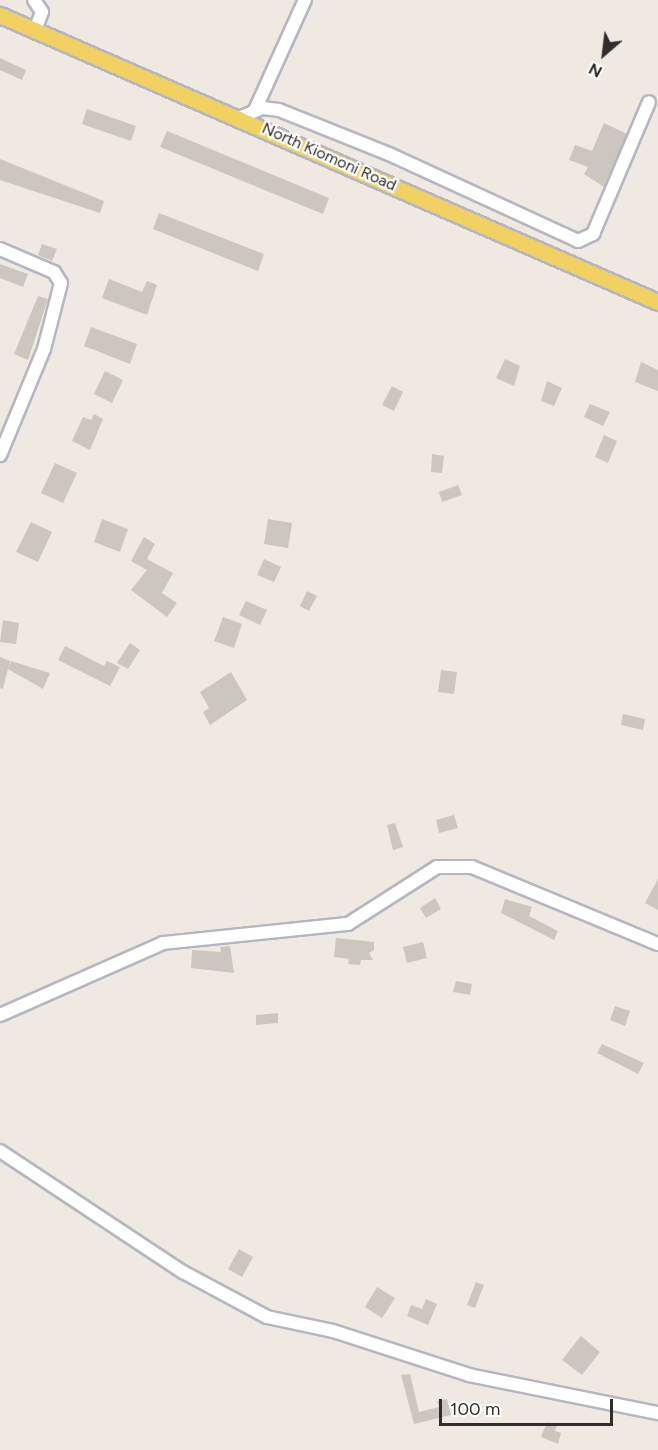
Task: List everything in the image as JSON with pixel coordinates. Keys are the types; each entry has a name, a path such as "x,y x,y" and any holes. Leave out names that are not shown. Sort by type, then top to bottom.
{"main road":[{"name":"North Kiomoni Road","path":"0,15 36,28 658,302"}],"street":[{"path":"34,0 42,12 36,28"},
{"path":"255,110 305,0"},
{"path":"239,118 255,110 279,110 388,154 578,241 593,234 650,102"},
{"path":"0,249 54,272 61,283 44,349 0,454"},
{"path":"0,1015 163,943 348,924 437,867 472,867 658,944"},
{"path":"0,1151 183,1272 267,1317 333,1331 469,1375 658,1413"}],"building":[{"path":"0,58 26,70 22,80 0,70"},
{"path":"87,109 136,126 131,141 82,124"},
{"path":"604,123 627,134 604,187 584,174 588,167 569,160 575,145 592,151"},
{"path":"167,131 329,198 323,214 160,147"},
{"path":"0,159 104,201 100,213 0,180"},
{"path":"159,213 264,254 258,271 153,229"},
{"path":"42,244 57,249 52,261 38,255"},
{"path":"0,264 28,274 23,287 0,278"},
{"path":"109,279 142,292 147,281 157,285 147,315 102,298"},
{"path":"38,296 48,299 28,360 14,354"},
{"path":"91,327 137,344 130,364 84,346"},
{"path":"505,359 520,366 514,386 496,378"},
{"path":"641,362 658,370 658,391 635,382"},
{"path":"105,371 123,380 112,403 94,394"},
{"path":"547,381 562,388 554,406 541,401"},
{"path":"392,386 403,392 394,411 382,405"},
{"path":"590,404 610,412 603,426 584,417"},
{"path":"94,414 103,419 90,450 72,441 83,417 91,420"},
{"path":"604,435 617,441 608,463 595,457"},
{"path":"432,454 444,456 442,473 431,472"},
{"path":"55,463 77,473 63,503 41,493"},
{"path":"458,485 462,495 442,502 439,492"},
{"path":"102,519 128,529 120,552 94,542"},
{"path":"268,519 292,523 288,548 264,544"},
{"path":"31,522 52,532 38,562 16,552"},
{"path":"144,537 155,544 147,559 173,573 162,593 177,603 167,617 131,590 147,570 131,561"},
{"path":"264,559 281,567 274,582 257,575"},
{"path":"307,591 317,596 309,611 300,606"},
{"path":"246,601 267,610 260,625 239,615"},
{"path":"223,617 242,624 234,648 214,641"},
{"path":"3,620 19,623 16,644 0,642"},
{"path":"130,643 140,650 128,669 117,663"},
{"path":"65,646 104,666 107,661 120,667 110,686 58,660"},
{"path":"0,657 10,661 3,689 0,688"},
{"path":"11,661 50,673 43,689 8,669"},
{"path":"441,670 457,672 454,694 438,692"},
{"path":"231,672 247,700 210,725 203,712 209,708 200,692"},
{"path":"623,714 645,719 643,730 621,725"},
{"path":"454,815 458,828 439,833 436,820"},
{"path":"395,823 403,847 393,850 387,825"},
{"path":"658,879 658,910 645,903"},
{"path":"435,898 441,909 426,918 420,908"},
{"path":"505,899 532,907 529,916 558,931 554,940 501,913"},
{"path":"336,938 374,942 374,950 369,953 373,960 361,960 360,965 348,964 349,959 334,957"},
{"path":"423,942 427,958 407,963 403,947"},
{"path":"230,946 234,973 191,968 192,950 221,952 220,947"},
{"path":"456,981 472,984 470,995 453,992"},
{"path":"615,1006 630,1011 625,1026 610,1020"},
{"path":"278,1013 278,1023 256,1025 256,1015"},
{"path":"602,1044 644,1063 638,1074 597,1053"},
{"path":"239,1249 253,1257 242,1277 228,1269"},
{"path":"476,1282 484,1285 475,1308 467,1305"},
{"path":"377,1287 395,1298 382,1318 365,1307"},
{"path":"426,1299 437,1304 428,1325 407,1316 411,1305 422,1309"},
{"path":"581,1336 600,1352 582,1375 562,1360"},
{"path":"410,1374 419,1412 439,1407 437,1401 447,1399 451,1415 414,1424 401,1375"},
{"path":"547,1422 557,1425 555,1431 561,1433 558,1444 541,1437"}]}
